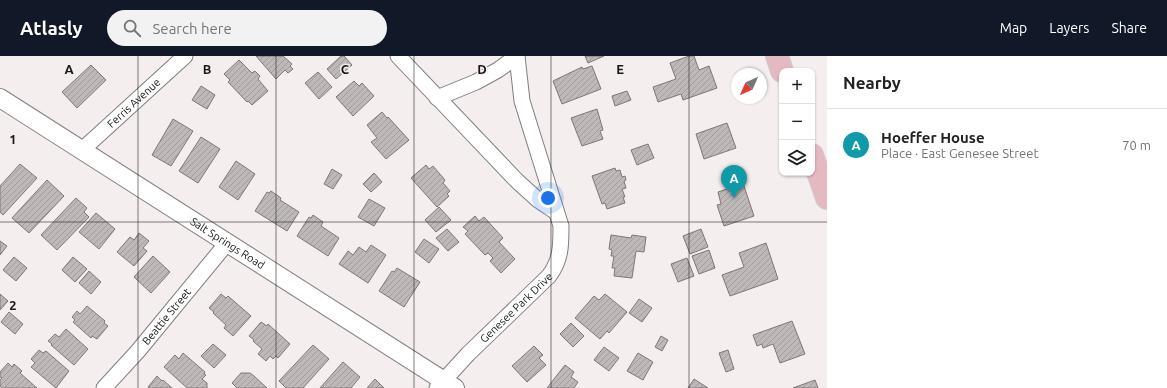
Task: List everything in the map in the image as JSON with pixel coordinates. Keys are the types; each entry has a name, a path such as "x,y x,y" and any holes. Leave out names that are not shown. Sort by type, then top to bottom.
{"main road":[{"path":"777,56 781,68"},
{"path":"815,164 827,198"}],"street":[{"name":"Ferris Avenue","path":"82,150 185,56"},
{"path":"398,56 516,180 538,200 556,212"},
{"name":"Genesee Park Drive","path":"438,98 476,82 498,70 517,56"},
{"name":"Genesee Park Drive","path":"445,386 468,354 548,276 555,267 561,247 561,226 522,101 517,56"},
{"name":"Salt Springs Road","path":"0,98 227,243 445,386"},
{"name":"Beattie Street","path":"104,388 138,351 227,243"}],"building":[{"path":"256,56 283,56 292,64 290,66 293,69 288,73 285,70 276,79"},
{"path":"341,56 344,56 352,65 336,79 327,69"},
{"path":"585,56 604,56 588,63"},
{"path":"689,56 694,56 699,70 709,66 717,88 683,100 681,94 658,102 653,87 676,79 670,63"},
{"path":"239,60 252,73 255,71 260,76 258,79 268,91 252,105 248,101 247,102 228,82 230,80 224,74"},
{"path":"91,65 106,80 77,108 62,92"},
{"path":"592,66 601,89 562,104 553,81 582,67 583,69"},
{"path":"318,72 332,87 319,99 305,83"},
{"path":"354,81 359,86 362,83 374,96 353,116 336,97"},
{"path":"201,86 215,95 207,109 192,100"},
{"path":"627,91 631,100 615,106 612,96"},
{"path":"597,109 603,130 600,131 603,139 582,146 571,118"},
{"path":"382,112 409,140 386,159 371,142 377,138 367,125"},
{"path":"173,119 193,131 171,166 152,155"},
{"path":"727,123 736,148 704,159 696,134"},
{"path":"201,137 220,149 198,183 179,171"},
{"path":"648,144 654,158 637,165 631,150"},
{"path":"236,161 255,174 238,200 219,187"},
{"path":"20,164 37,178 3,215 0,212 0,186"},
{"path":"426,165 429,169 433,166 445,180 443,183 450,191 447,194 449,196 437,207 411,178"},
{"path":"615,168 616,171 620,170 622,177 625,176 626,180 624,181 626,188 622,189 625,197 623,197 625,203 607,209 605,203 602,204 592,176"},
{"path":"332,169 342,175 333,189 324,184"},
{"path":"374,173 382,182 371,192 363,184"},
{"path":"741,177 754,216 724,226 717,205 721,204 718,192 727,189 725,182"},
{"path":"47,180 64,196 29,233 12,218"},
{"path":"271,191 281,198 280,200 299,212 287,231 255,211 267,192 269,193"},
{"path":"76,198 87,208 84,212 89,217 57,250 41,235"},
{"path":"369,199 385,208 374,226 358,217"},
{"path":"439,207 451,220 436,232 425,220"},
{"path":"96,213 115,229 99,249 79,232"},
{"path":"313,215 323,222 321,226 339,238 328,256 297,236 309,217 311,218"},
{"path":"475,216 479,221 484,217 503,238 499,242 515,259 501,273 490,261 493,258 488,253 485,255 465,234 468,231 463,227"},
{"path":"447,229 459,242 448,251 436,238"},
{"path":"701,229 708,247 690,254 683,236"},
{"path":"139,233 149,241 143,248 147,251 134,266 117,252 130,237 134,240"},
{"path":"611,235 631,238 632,235 646,237 644,252 636,251 632,278 614,276 615,268 612,268 614,256 611,256 612,250 609,249"},
{"path":"424,239 439,249 429,263 415,252"},
{"path":"0,241 7,246 0,255"},
{"path":"766,243 778,279 730,296 722,275 744,267 739,253"},
{"path":"371,245 386,255 368,283 339,264 348,251 353,255 359,247 366,252"},
{"path":"709,250 715,268 699,274 692,256"},
{"path":"153,256 170,272 151,293 134,277"},
{"path":"14,257 27,268 16,281 3,270"},
{"path":"73,257 87,269 75,282 62,270"},
{"path":"687,258 694,276 678,282 671,264"},
{"path":"397,268 420,282 404,307 379,291 392,271 394,272"},
{"path":"89,271 101,282 91,294 79,283"},
{"path":"0,294 8,301 0,310"},
{"path":"221,294 226,298 228,296 251,316 233,336 224,328 226,325 209,308"},
{"path":"605,294 627,312 609,333 607,331 600,339 575,318 594,296 599,300"},
{"path":"639,299 652,308 642,322 629,313"},
{"path":"87,306 105,321 104,323 108,326 97,339 92,336 91,338 73,322 75,320 72,317 77,311 80,314"},
{"path":"9,312 23,324 15,334 1,322"},
{"path":"792,321 805,354 780,363 773,344 763,348 762,344 757,346 753,335"},
{"path":"261,322 267,326 268,324 290,344 278,358 276,356 273,359 270,356 266,361 258,354 262,349 249,336"},
{"path":"571,323 584,336 573,347 560,334"},
{"path":"66,329 88,349 74,365 48,341 55,334 59,337"},
{"path":"661,336 668,340 662,351 655,347"},
{"path":"213,344 226,355 214,368 201,356"},
{"path":"313,345 329,359 303,388 286,388 279,381"},
{"path":"534,346 543,355 539,358 546,365 527,382 512,366"},
{"path":"604,347 619,358 609,371 594,360"},
{"path":"39,350 43,353 46,351 69,371 56,388 31,367 35,363 31,359"},
{"path":"728,350 734,369 726,372 719,353"},
{"path":"183,353 205,372 204,374 206,375 202,379 207,383 207,388 187,388 164,367 175,355 179,359"},
{"path":"638,353 653,362 643,380 627,371"},
{"path":"343,362 360,377 351,388 320,388"},
{"path":"8,363 12,367 14,364 22,371 20,373 37,388 2,388 0,386 0,380 2,378 0,377 0,372"},
{"path":"565,365 574,372 571,377 578,382 574,388 547,388"},
{"path":"241,373 250,373 267,388 237,388 232,383"},
{"path":"157,376 172,388 149,388 148,387"},
{"path":"375,379 384,388 367,388"},
{"path":"694,379 708,388 688,388"},
{"path":"815,380 818,388 793,388"}],"place":[{"name":"Hoeffer House","path":"734,198"}]}
